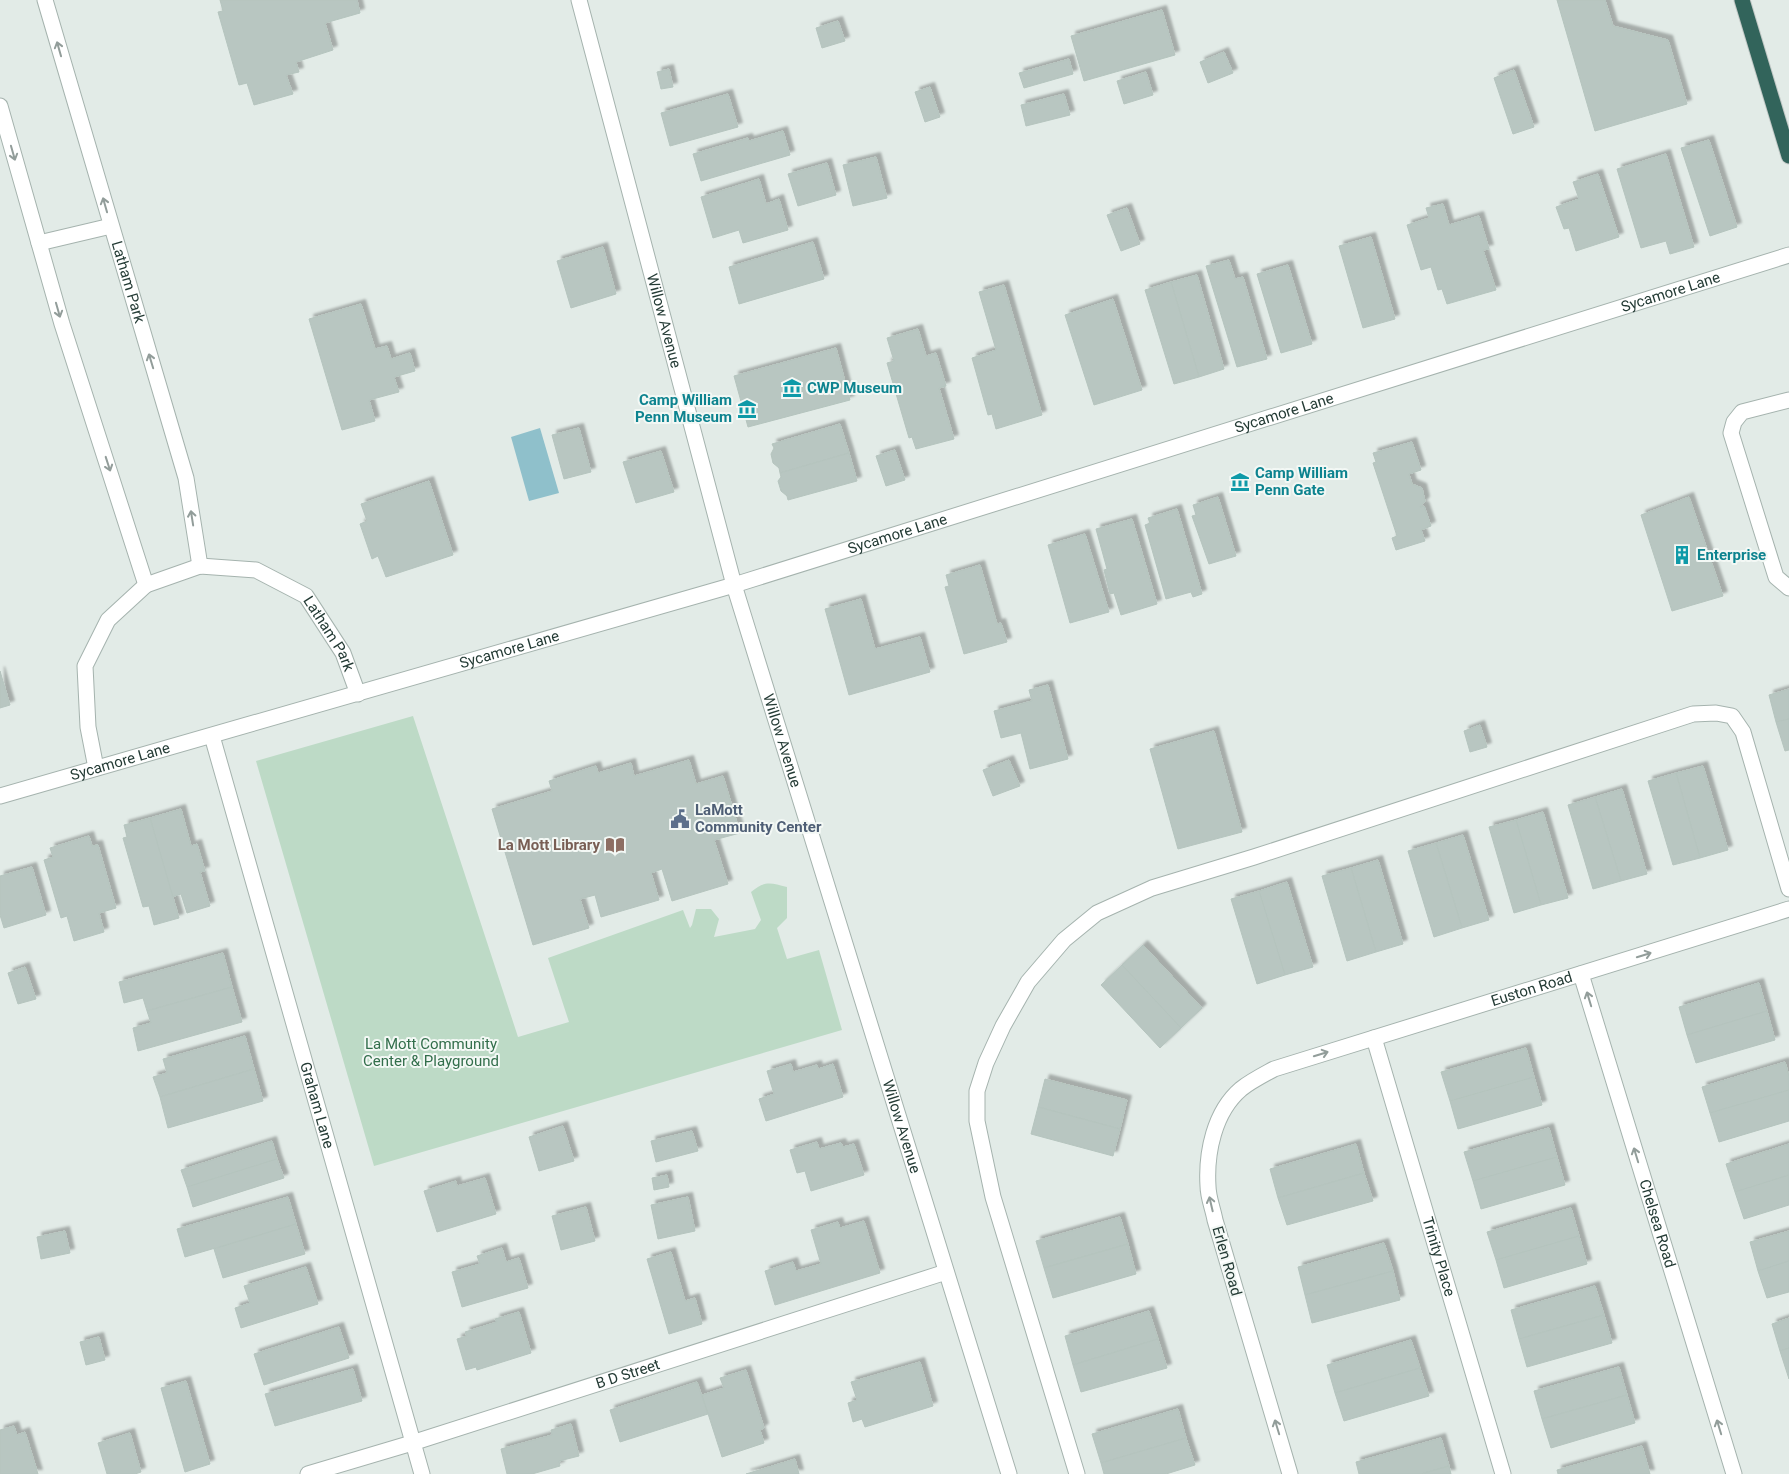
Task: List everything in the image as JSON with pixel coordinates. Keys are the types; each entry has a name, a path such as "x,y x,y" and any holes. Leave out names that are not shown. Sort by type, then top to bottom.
{"highway":[{"path":"1742,0 1789,156"}],"street":[{"name":"Latham Park","path":"45,0 186,478 200,566"},
{"name":"Willow Avenue","path":"579,0 734,585 1010,1474"},
{"path":"0,106 62,324 146,585"},
{"path":"39,243 111,226"},
{"name":"Sycamore Lane","path":"0,796 734,585 1789,255"},
{"path":"1789,400 1742,412 1734,422 1731,433 1776,578 1789,588"},
{"name":"Latham Park","path":"96,768 88,727 85,666 108,620 146,585 200,566 256,570 306,596 343,653 358,694"},
{"path":"1077,1474 993,1197 977,1121 977,1091 986,1063 1003,1026 1028,982 1064,940 1097,913 1152,888 1254,857 1693,714 1716,713 1732,716 1742,732 1789,888"},
{"name":"Graham Lane","path":"212,736 422,1474"},
{"name":"Euston Road","path":"1274,1069 1789,910"},
{"name":"Chelsea Road","path":"1581,974 1734,1474"},
{"name":"Trinity Place","path":"1374,1038 1503,1474"},
{"name":"Erlen Road","path":"1274,1069 1241,1090 1219,1120 1212,1138 1208,1187 1218,1228 1290,1474"},
{"name":"B D Street","path":"308,1474 946,1272"}],"green space":[{"name":"La Mott Community Center & Playground","path":"413,716 518,1037 569,1022 548,958 683,910 690,928 696,909 711,909 719,919 714,937 755,929 761,920 751,892 764,884 777,884 787,887 787,918 777,928 787,959 819,950 842,1030 374,1166 256,761"}],"water":[{"path":"540,428 559,493 529,501 511,437"}],"building":[{"path":"220,0 357,0 360,13 325,23 333,50 296,62 299,72 286,75 293,94 254,105 247,83 239,85 218,12 223,11"},
{"path":"1557,0 1605,0 1613,26 1668,40 1687,104 1595,131"},
{"path":"1162,10 1175,55 1084,81 1071,36"},
{"path":"838,21 845,41 822,48 816,28"},
{"path":"1224,52 1233,73 1208,83 1200,62"},
{"path":"1069,59 1073,74 1024,88 1019,73"},
{"path":"669,69 673,87 661,89 657,72"},
{"path":"1514,70 1534,127 1513,134 1494,78"},
{"path":"1146,72 1153,95 1124,104 1117,81"},
{"path":"930,87 940,117 925,122 915,92"},
{"path":"728,94 738,127 670,146 661,113"},
{"path":"1064,94 1070,115 1026,126 1021,105"},
{"path":"783,131 790,155 701,181 693,154 748,138 749,141"},
{"path":"1709,140 1737,227 1710,236 1681,148"},
{"path":"1666,154 1694,247 1670,254 1666,241 1641,248 1617,169"},
{"path":"876,157 887,198 853,206 843,165"},
{"path":"827,163 836,195 798,206 788,174"},
{"path":"1598,174 1619,237 1576,251 1569,228 1564,229 1556,207 1579,199 1573,182"},
{"path":"759,179 766,204 779,199 788,230 743,243 739,230 713,238 701,197"},
{"path":"1443,204 1449,225 1479,216 1489,249 1483,250 1496,290 1447,304 1442,289 1438,290 1431,267 1421,270 1407,225 1429,218 1426,208"},
{"path":"1127,208 1140,244 1121,251 1107,215"},
{"path":"1371,237 1395,319 1363,328 1339,246"},
{"path":"813,242 824,279 739,304 729,267"},
{"path":"603,247 616,294 571,308 557,261"},
{"path":"1229,260 1235,279 1243,277 1267,359 1237,367 1206,266"},
{"path":"1288,265 1312,344 1281,353 1257,274"},
{"path":"1197,275 1224,369 1199,377 1171,282"},
{"path":"1171,282 1199,377 1174,384 1145,290"},
{"path":"1004,285 1042,415 996,429 992,414 988,415 972,358 996,350 979,292"},
{"path":"1113,299 1142,390 1094,405 1065,315"},
{"path":"361,304 375,349 387,346 391,359 410,353 415,371 394,377 399,392 369,400 375,421 342,430 309,319"},
{"path":"918,329 926,356 936,353 946,386 939,388 954,439 916,449 912,437 909,438 887,363 894,361 887,338"},
{"name":"CWP Museum","path":"836,348 850,400 748,427 734,376"},
{"path":"840,424 849,453 780,473 779,468 773,463 771,454 774,448 772,444"},
{"path":"579,428 591,472 564,479 552,435"},
{"path":"1412,442 1421,470 1409,474 1412,484 1422,488 1425,501 1420,507 1424,506 1431,526 1421,530 1425,541 1396,550 1392,538 1397,536 1373,463 1376,462 1373,453"},
{"path":"895,450 905,480 886,486 876,456"},
{"path":"661,451 674,492 636,503 623,462"},
{"path":"849,453 857,481 788,500 787,496 781,491 778,481 781,477 780,473"},
{"path":"429,481 453,555 386,577 378,556 372,559 360,524 367,521 361,504"},
{"path":"1218,497 1236,556 1209,564 1192,516 1196,515 1193,505"},
{"name":"Enterprise","path":"1689,497 1723,596 1672,611 1641,515"},
{"path":"1177,509 1202,594 1193,597 1191,592 1166,599 1145,525 1150,523 1148,518"},
{"path":"1132,519 1157,604 1121,615 1114,593 1110,594 1104,570 1107,569 1096,529"},
{"path":"1085,534 1109,612 1070,623 1048,545"},
{"path":"980,565 997,624 1001,623 1007,642 964,654 945,587 949,586 946,575"},
{"path":"861,599 875,649 920,637 930,672 849,695 825,609"},
{"path":"0,671 10,705 0,708"},
{"path":"1048,685 1068,759 1030,769 1021,733 1001,738 994,711 1032,701 1029,690"},
{"path":"1789,689 1789,719 1776,722 1769,695"},
{"path":"1789,719 1789,750 1785,751 1776,722"},
{"path":"1480,725 1487,747 1470,752 1464,731"},
{"path":"1214,731 1242,832 1178,849 1150,749"},
{"path":"689,760 696,784 723,776 740,833 714,840 728,884 672,901 662,869 651,873 659,900 601,917 595,895 580,899 589,928 533,945 492,809 552,791 549,781 596,766 598,773 631,763 634,776"},
{"path":"1009,760 1020,786 993,796 983,770"},
{"path":"1703,766 1728,850 1700,858 1676,773"},
{"path":"1676,773 1700,858 1673,865 1648,781"},
{"path":"1622,789 1647,874 1621,881 1595,797"},
{"path":"1595,797 1621,881 1593,889 1568,805"},
{"path":"181,809 191,846 197,844 205,871 200,872 210,906 187,913 181,894 172,897 150,818"},
{"path":"1543,812 1568,898 1541,905 1516,820"},
{"path":"150,818 179,918 154,925 149,906 143,907 123,838 127,837 124,825"},
{"path":"1516,820 1541,905 1514,913 1489,827"},
{"path":"1463,835 1489,920 1462,928 1436,843"},
{"path":"89,836 92,846 98,845 116,908 99,913 104,932 74,941 67,916 61,918 44,860 53,857 50,848"},
{"path":"1436,843 1462,928 1434,937 1408,851"},
{"path":"1378,860 1403,944 1376,952 1351,868"},
{"path":"32,867 46,915 4,928 0,915 0,876"},
{"path":"1351,868 1376,952 1347,961 1322,876"},
{"path":"1287,882 1313,967 1285,975 1259,891"},
{"path":"1259,891 1285,975 1257,984 1231,899"},
{"path":"1143,945 1202,1008 1181,1028 1122,965"},
{"path":"223,953 232,987 147,1011 143,998 124,1003 119,982"},
{"path":"1122,965 1181,1028 1160,1048 1101,985"},
{"path":"25,967 36,999 18,1004 8,973"},
{"path":"1759,983 1767,1011 1687,1035 1679,1007"},
{"path":"232,987 242,1022 138,1051 133,1028 151,1023 147,1011"},
{"path":"1767,1011 1775,1040 1696,1063 1687,1035"},
{"path":"245,1036 254,1069 160,1097 153,1077 167,1073 163,1059"},
{"path":"1526,1048 1534,1077 1450,1101 1441,1072"},
{"path":"1785,1062 1789,1076 1789,1090 1710,1113 1702,1087"},
{"path":"791,1064 793,1072 817,1065 818,1069 833,1064 843,1097 766,1121 759,1099 774,1094 767,1071"},
{"path":"254,1069 263,1101 168,1128 160,1097"},
{"path":"1534,1077 1542,1105 1458,1129 1450,1101"},
{"path":"1045,1079 1127,1100 1120,1129 1038,1107"},
{"path":"1789,1090 1789,1121 1719,1142 1710,1113"},
{"path":"1038,1107 1120,1129 1113,1156 1031,1134"},
{"path":"563,1126 574,1161 539,1171 529,1137"},
{"path":"1549,1128 1557,1157 1473,1181 1464,1152"},
{"path":"692,1131 698,1151 656,1162 651,1141"},
{"path":"272,1141 277,1159 187,1187 181,1170"},
{"path":"817,1142 819,1149 841,1143 843,1147 854,1144 864,1175 811,1191 805,1171 797,1173 790,1150"},
{"path":"1356,1144 1364,1173 1278,1198 1270,1169"},
{"path":"1789,1144 1789,1175 1735,1192 1726,1164"},
{"path":"1557,1157 1565,1185 1481,1209 1473,1181"},
{"path":"277,1159 284,1178 193,1207 187,1187"},
{"path":"1364,1173 1373,1201 1287,1225 1278,1198"},
{"path":"667,1175 669,1187 654,1190 652,1178"},
{"path":"1789,1175 1789,1205 1744,1219 1735,1192"},
{"path":"485,1178 496,1214 437,1232 424,1191 456,1181 457,1186"},
{"path":"288,1197 296,1224 185,1257 177,1229"},
{"path":"688,1197 695,1231 658,1239 651,1205"},
{"path":"586,1207 595,1241 561,1250 552,1216"},
{"path":"1571,1208 1579,1236 1496,1260 1487,1232"},
{"path":"1120,1217 1128,1244 1044,1268 1036,1241"},
{"path":"864,1221 880,1273 775,1305 765,1271 793,1262 796,1271 821,1264 811,1230 838,1222 840,1228"},
{"path":"296,1224 305,1254 223,1278 214,1249"},
{"path":"65,1231 70,1253 41,1259 37,1237"},
{"path":"1789,1231 1789,1261 1758,1271 1750,1242"},
{"path":"1579,1236 1587,1264 1504,1288 1496,1260"},
{"path":"1384,1243 1393,1271 1305,1295 1298,1267"},
{"path":"1128,1244 1136,1274 1053,1298 1044,1268"},
{"path":"502,1248 506,1262 519,1258 528,1288 462,1307 452,1272 480,1264 477,1256"},
{"path":"671,1252 685,1301 695,1298 702,1324 669,1334 647,1259"},
{"path":"1789,1261 1789,1292 1767,1298 1758,1271"},
{"path":"306,1267 318,1304 241,1328 235,1308 250,1303 244,1286"},
{"path":"1393,1271 1400,1300 1312,1323 1305,1295"},
{"path":"1595,1286 1604,1315 1519,1339 1511,1310"},
{"path":"1149,1311 1158,1339 1073,1365 1065,1336"},
{"path":"519,1312 531,1353 477,1370 476,1367 466,1370 457,1339 467,1336 465,1332 497,1322 495,1319"},
{"path":"1604,1315 1612,1343 1527,1367 1519,1339"},
{"path":"1789,1318 1789,1348 1780,1351 1772,1324"},
{"path":"339,1327 349,1358 264,1385 254,1354"},
{"path":"99,1337 105,1360 86,1365 80,1342"},
{"path":"1158,1339 1167,1368 1081,1392 1073,1365"},
{"path":"1411,1340 1420,1368 1335,1393 1327,1365"},
{"path":"1789,1348 1789,1379 1780,1351"},
{"path":"920,1362 933,1406 865,1427 862,1419 853,1422 848,1403 857,1400 851,1382"},
{"path":"1619,1367 1627,1395 1542,1419 1534,1391"},
{"path":"1420,1368 1429,1396 1344,1421 1335,1393"},
{"path":"353,1369 362,1401 275,1426 265,1394"},
{"path":"746,1370 764,1428 760,1430 764,1443 722,1457 702,1395 724,1388 720,1378"},
{"path":"186,1381 210,1464 185,1472 161,1388"},
{"path":"697,1382 708,1414 620,1442 610,1410"},
{"path":"1627,1395 1635,1423 1551,1448 1542,1419"},
{"path":"1178,1409 1186,1438 1101,1463 1092,1434"},
{"path":"571,1424 579,1456 559,1461 560,1466 532,1474 507,1474 501,1449 552,1435 551,1430"},
{"path":"14,1426 17,1435 25,1432 38,1474 0,1474 0,1430"},
{"path":"130,1433 141,1472 135,1474 107,1474 98,1443"},
{"path":"1186,1438 1195,1465 1166,1474 1104,1474 1101,1463"},
{"path":"1441,1438 1449,1466 1421,1474 1359,1474 1356,1462"},
{"path":"1642,1446 1650,1474 1558,1474 1557,1470"},
{"path":"795,1459 799,1474 746,1474"},
{"path":"1449,1466 1451,1474 1421,1474"}],"place":[{"name":"CWP Museum","path":"792,388"},
{"name":"Camp William Penn Museum","path":"747,409"},
{"name":"Camp William Penn Gate","path":"1240,482"},
{"name":"Enterprise","path":"1682,555"},
{"name":"LaMott Community Center","path":"680,819"},
{"name":"La Mott Library","path":"615,845"}]}
